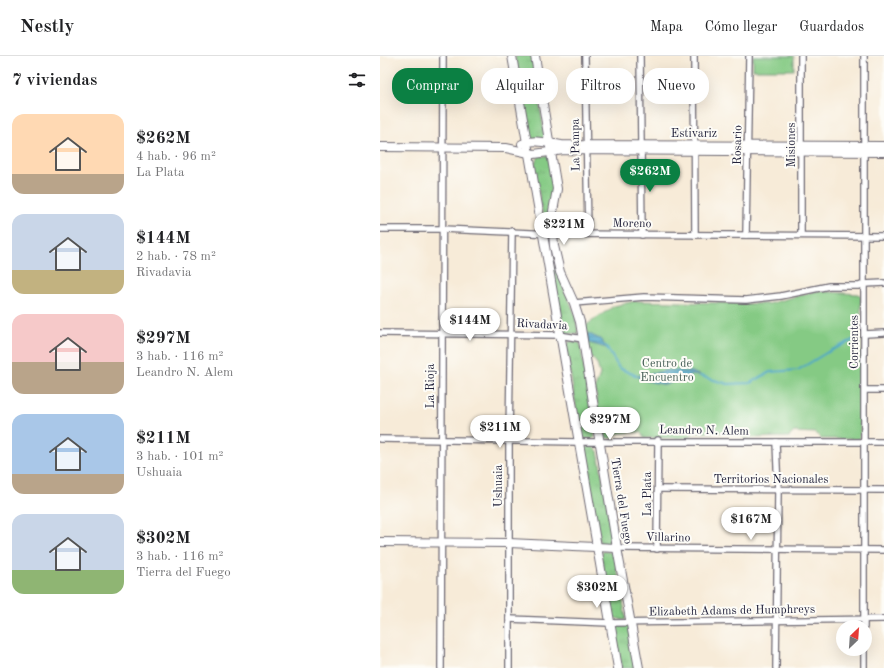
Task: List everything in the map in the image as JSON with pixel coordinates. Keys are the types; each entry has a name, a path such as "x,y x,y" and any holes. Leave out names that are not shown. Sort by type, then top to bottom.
{"street":[{"name":"La Rioja","path":"441,668 443,56"},
{"path":"512,56 577,442 618,668"},
{"name":"Tierra del Fuego","path":"535,56 557,189 552,217 557,262 574,304 583,339 617,548 632,623 639,668"},
{"name":"La Pampa","path":"586,56 588,234"},
{"path":"640,56 642,234"},
{"path":"694,56 695,235"},
{"name":"Rosario","path":"746,234 749,56"},
{"name":"Misiones","path":"801,56 801,235"},
{"name":"Corrientes","path":"864,56 864,619"},
{"name":"Estivariz","path":"506,148 527,142 550,142 586,148"},
{"name":"Estivariz","path":"380,147 506,148 528,153 552,153 564,150 586,148 864,149 884,146"},
{"name":"Estivariz","path":"864,149 884,152"},
{"name":"Moreno","path":"380,229 512,231 553,234 884,236"},
{"name":"Ushuaia","path":"509,668 508,439 512,231"},
{"path":"574,304 644,297 760,299 829,286 859,286 864,284 884,283"},
{"name":"Rivadavia","path":"380,333 560,334 583,339"},
{"path":"865,334 884,334"},
{"path":"865,390 884,390"},
{"name":"Leandro N. Alem","path":"380,439 508,439 577,442 658,440 884,442"},
{"name":"La Plata","path":"657,549 659,489 658,440"},
{"path":"776,442 778,490 776,668"},
{"name":"Territorios Nacionales","path":"659,489 884,490"},
{"name":"Villarino","path":"380,542 509,543 657,549 884,550"},
{"name":"Elizabeth Adams de Humphreys","path":"509,619 610,623 776,619 884,619"},
{"path":"864,656 864,668"}],"green space":[{"path":"515,56 532,56 534,68 517,68"},
{"path":"753,56 794,56 794,70 753,70"},
{"path":"523,104 540,104 545,138 542,141 530,139 528,136"},
{"path":"539,156 548,156 554,186 549,228 545,228 535,172 535,163"},
{"path":"547,242 550,242 555,267 575,314 578,333 564,333"},
{"name":"Centro de Encuentro","path":"816,291 858,294 861,297 860,439 821,439 816,433 794,432 789,437 744,438 738,432 693,433 689,438 645,438 640,432 619,433 612,438 606,438 602,432 595,388 600,374 597,364 589,353 585,326 614,306 635,301 767,304"},
{"path":"570,341 580,343 595,437 593,439 581,438 566,346"},
{"path":"585,447 594,447 598,451 613,540 611,544 600,545 583,449"},
{"path":"603,551 614,553 626,618 625,620 614,618 601,556"},
{"path":"616,626 629,626 636,668 621,668 615,628"}],"water":[{"path":"587,333 600,339 607,348 589,343"},
{"path":"670,370 692,372 701,376 690,375 666,385 642,380 636,376"}],"waterway":[{"path":"700,376 728,384 750,383 770,372 798,370 826,353 857,338"},
{"path":"606,346 619,368 637,376"}]}
